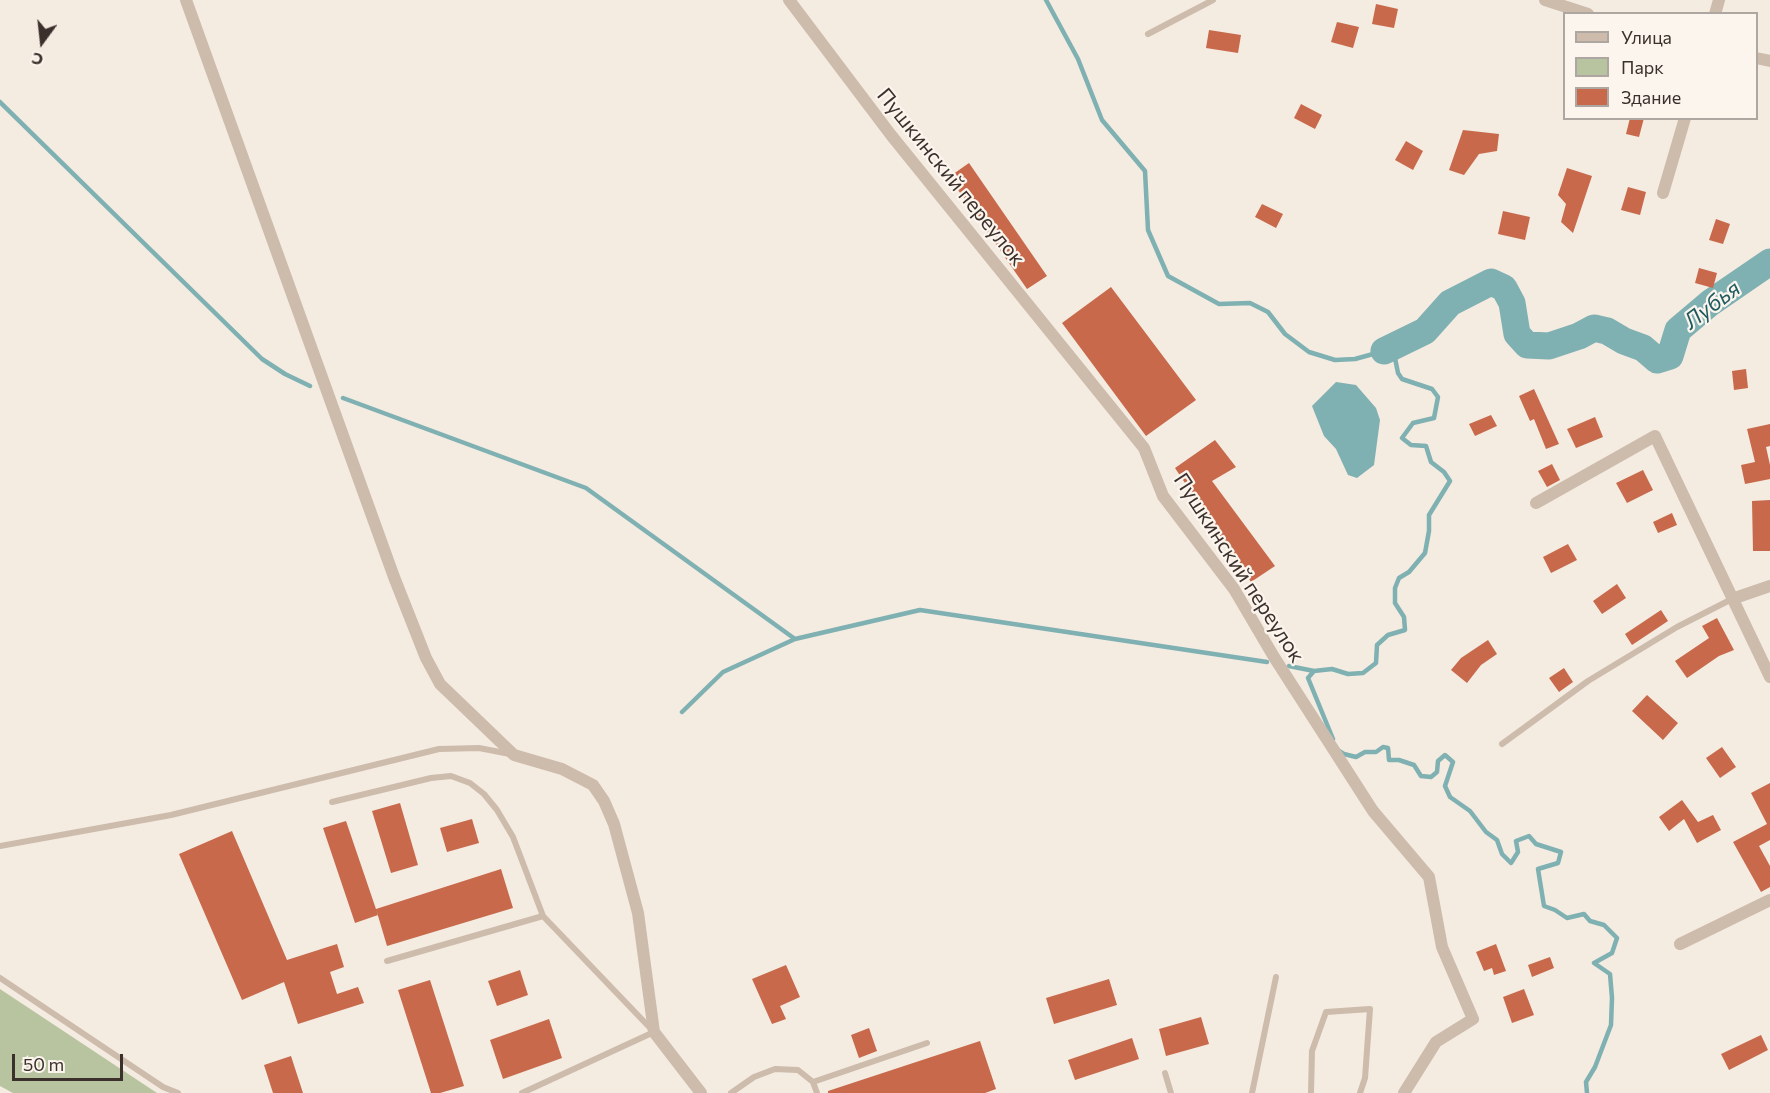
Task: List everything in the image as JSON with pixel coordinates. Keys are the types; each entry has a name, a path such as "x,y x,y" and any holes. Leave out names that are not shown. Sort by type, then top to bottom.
{"street":[{"path":"186,0 394,577 426,658 440,684 514,754 562,769 593,785 604,801 614,824 638,913 654,1032 701,1093"},
{"name":"Пушкинский переулок","path":"789,0 891,135 1144,448 1163,496 1234,589 1274,657 1373,811 1429,877 1442,946 1473,1018 1436,1042 1404,1093"},
{"path":"1545,0 1582,12"},
{"path":"1663,193 1684,120"},
{"path":"1536,503 1655,436 1770,677"},
{"path":"1732,599 1770,586"},
{"path":"1680,944 1770,900"}],"lane":[{"path":"1148,34 1213,0"},
{"path":"1502,744 1588,681 1677,627 1732,599"},
{"path":"0,846 171,814 439,748 479,748 514,754"},
{"path":"332,802 431,778 451,776 470,783 497,810 513,837 543,916 654,1032 522,1093"},
{"path":"387,961 543,916"},
{"path":"1252,1093 1276,977"},
{"path":"0,978 163,1087 178,1093"},
{"path":"1311,1093 1311,1051 1326,1012 1370,1009 1365,1078 1360,1093"},
{"path":"813,1082 927,1042"},
{"path":"731,1093 754,1077 775,1069 798,1070 813,1082 817,1093"},
{"path":"1165,1073 1171,1093"}],"green space":[{"path":"0,989 157,1093 13,1093 0,1086"}],"water":[{"path":"1336,382 1356,385 1376,408 1380,420 1374,465 1357,478 1348,475 1336,449 1324,436 1312,406"}],"building":[{"path":"1376,4 1398,9 1394,28 1372,24"},
{"path":"1337,22 1359,27 1353,48 1331,42"},
{"path":"1209,30 1241,35 1238,53 1206,48"},
{"path":"1301,104 1322,115 1315,129 1294,118"},
{"path":"1630,120 1643,120 1639,137 1626,134"},
{"path":"1463,130 1499,134 1497,151 1479,154 1464,175 1449,170"},
{"path":"1406,141 1423,151 1413,170 1395,160"},
{"path":"969,163 1047,276 1027,289 949,177"},
{"path":"1567,168 1592,176 1573,233 1561,222 1566,204 1558,195"},
{"path":"1628,187 1646,192 1640,215 1621,210"},
{"path":"1262,204 1283,214 1276,228 1255,217"},
{"path":"1503,211 1530,217 1525,240 1498,234"},
{"path":"1716,219 1730,224 1723,244 1709,240"},
{"path":"1699,268 1717,273 1713,288 1695,283"},
{"path":"1111,287 1196,400 1146,436 1062,323"},
{"path":"1746,369 1748,388 1734,390 1732,371"},
{"path":"1534,389 1559,444 1546,449 1534,419 1530,421 1519,396"},
{"path":"1491,415 1497,426 1475,436 1469,424"},
{"path":"1595,417 1603,437 1576,448 1567,429"},
{"path":"1770,424 1770,446 1766,447 1770,479 1745,484 1741,465 1755,462 1747,429"},
{"path":"1215,440 1236,467 1212,481 1275,566 1251,582 1175,468"},
{"path":"1552,464 1560,480 1547,487 1538,471"},
{"path":"1643,470 1653,490 1627,503 1616,483"},
{"path":"1770,500 1770,551 1753,551 1752,501"},
{"path":"1672,513 1677,525 1658,533 1653,522"},
{"path":"1568,544 1577,560 1551,573 1543,557"},
{"path":"1617,584 1626,598 1602,614 1593,601"},
{"path":"1661,610 1668,621 1632,645 1625,634"},
{"path":"1717,618 1734,650 1719,656 1687,678 1675,661 1709,638 1702,626"},
{"path":"1488,640 1497,654 1481,665 1467,683 1451,670 1461,658"},
{"path":"1564,668 1573,682 1559,692 1549,678"},
{"path":"1647,695 1678,723 1663,740 1632,711"},
{"path":"1722,747 1736,767 1720,778 1706,758"},
{"path":"1770,783 1770,840 1759,846 1770,866 1770,887 1761,892 1733,842 1767,824 1751,793"},
{"path":"1682,800 1698,822 1713,815 1721,830 1697,843 1684,819 1669,831 1659,817"},
{"path":"400,803 418,865 391,873 372,811"},
{"path":"472,819 479,843 447,852 440,828"},
{"path":"346,821 378,915 355,923 323,828"},
{"path":"232,831 287,960 337,944 344,967 330,972 337,994 358,987 364,1003 298,1024 284,982 242,1000 179,854"},
{"path":"501,869 513,908 387,946 376,909"},
{"path":"1496,944 1506,971 1494,975 1492,968 1484,971 1476,952"},
{"path":"1550,957 1554,968 1532,977 1528,965"},
{"path":"786,965 800,997 780,1006 786,1019 772,1024 752,979"},
{"path":"520,970 528,995 497,1006 488,981"},
{"path":"1109,979 1117,1005 1054,1024 1046,998"},
{"path":"430,980 464,1086 440,1093 431,1093 398,990"},
{"path":"1524,989 1534,1015 1512,1023 1503,997"},
{"path":"1201,1017 1209,1044 1166,1056 1159,1029"},
{"path":"549,1019 562,1058 503,1079 490,1040"},
{"path":"869,1028 877,1051 859,1058 851,1035"},
{"path":"1761,1035 1768,1050 1729,1070 1721,1054"},
{"path":"1132,1038 1139,1059 1075,1080 1068,1060"},
{"path":"980,1041 996,1089 985,1093 828,1093 828,1091"},
{"path":"291,1056 303,1093 273,1093 264,1065"}],"waterway":[{"path":"1046,0 1078,59 1102,120 1145,171 1148,230 1168,276 1219,304 1250,303 1268,312 1285,334 1309,352 1335,360 1355,359 1384,351 1395,358 1398,373 1402,379 1432,389 1438,397 1434,418 1413,423 1402,438 1411,445 1426,446 1431,462 1444,472 1450,481 1429,515 1425,553 1409,572 1399,578 1395,588 1395,603 1404,617 1405,630 1388,635 1377,645 1376,663 1363,673 1348,674 1332,669 1314,671 1308,678 1333,739"},
{"path":"0,102 262,359 310,386"},
{"name":"Лубья","path":"1384,351 1425,331 1450,303 1491,282 1504,288 1512,303 1517,334 1527,345 1549,346 1579,336 1594,328 1607,331 1643,348 1657,360 1670,356 1678,330 1710,303 1770,262"},
{"path":"343,398 586,488 795,639 920,610 1267,662"},
{"path":"682,712 723,672 795,639"},
{"path":"1289,666 1314,671"},
{"path":"1338,750 1356,757 1365,752 1376,752 1383,747 1388,748 1389,760 1399,760 1414,765 1421,776 1431,777 1437,772 1438,761 1445,755 1453,762 1445,786 1450,797 1470,811 1486,832 1497,840 1502,854 1511,863 1518,852 1516,841 1529,836 1536,844 1561,852 1558,863 1538,869 1544,906 1567,918 1584,914 1590,921 1604,925 1617,938 1612,953 1594,963 1610,974 1611,1025 1595,1067 1586,1082 1587,1093"}]}
